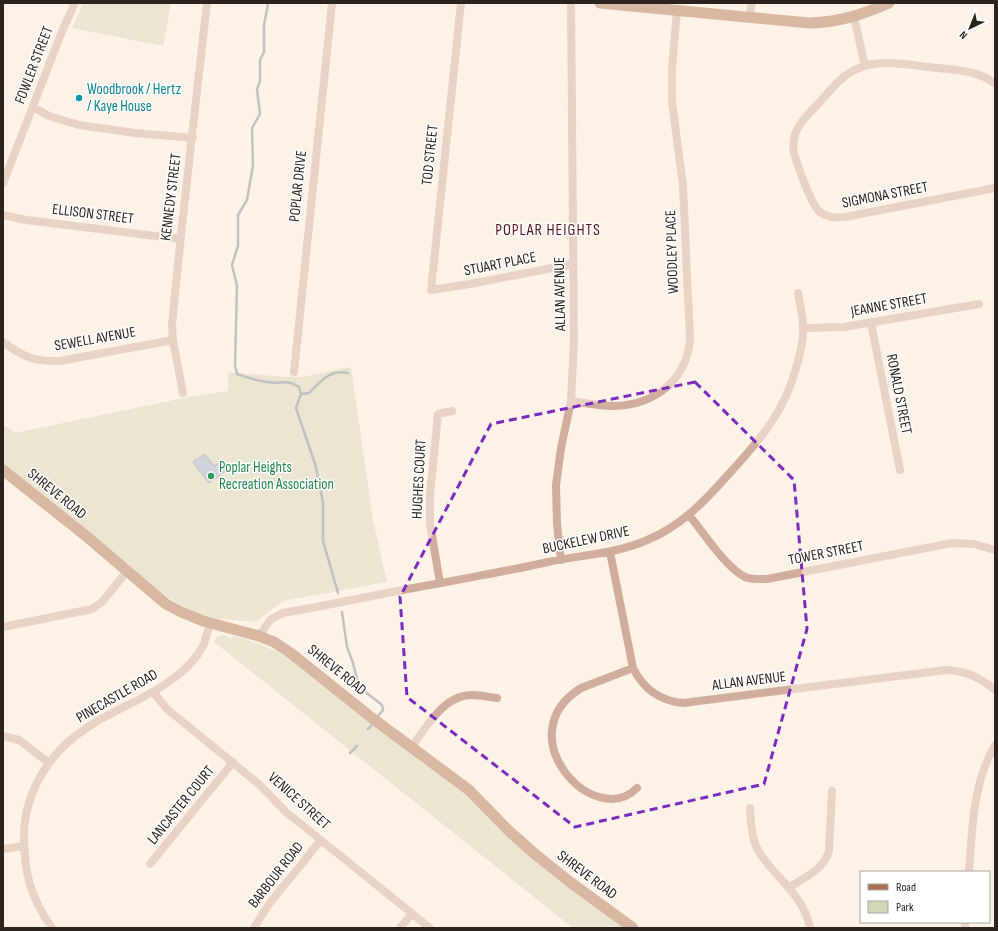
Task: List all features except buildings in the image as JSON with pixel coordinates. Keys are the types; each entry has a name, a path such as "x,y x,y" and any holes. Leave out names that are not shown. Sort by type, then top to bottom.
{"main road":[{"path":"600,3 671,8 749,18 809,23 825,23 854,17 889,3"},
{"name":"SHREVE ROAD","path":"3,470 166,604 189,616 259,636 281,646 303,661 411,748 454,777 469,790 510,832 535,854 570,882 633,928"}],"street":[{"name":"FOWLER STREET","path":"3,183 74,3"},
{"name":"KENNEDY STREET","path":"183,393 173,340 172,325 180,239 193,138 207,3"},
{"name":"POPLAR DRIVE","path":"294,372 332,3"},
{"name":"TOD STREET","path":"431,290 461,3"},
{"name":"ALLAN AVENUE","path":"561,560 557,524 556,485 561,448 571,401 574,341 571,3"},
{"path":"749,18 752,3"},
{"name":"WOODLEY PLACE","path":"571,401 615,406 627,405 650,398 658,394 674,380 684,364 689,350 690,340 683,186 672,102 671,8"},
{"path":"854,17 865,66"},
{"name":"SIGMONA STREET","path":"995,84 982,76 973,73 952,70 890,62 865,66 848,74 839,81 802,121 794,136 794,155 813,202 819,211 830,218 845,217 995,188"},
{"path":"33,106 49,116 79,125 135,133 193,138"},
{"name":"ELLISON STREET","path":"3,215 26,220 180,239"},
{"name":"STUART PLACE","path":"431,290 573,264"},
{"name":"BUCKELEW DRIVE","path":"259,636 271,620 283,613 610,552 650,539 677,524 703,503 768,429 778,413 788,393 800,354 803,328 798,294"},
{"name":"JEANNE STREET","path":"803,328 844,327 979,304"},
{"name":"RONALD STREET","path":"871,323 900,470"},
{"name":"SEWELL AVENUE","path":"3,342 24,356 34,360 47,362 60,361 173,340"},
{"name":"HUGHES COURT","path":"440,583 430,524 430,494 438,414 452,411"},
{"name":"TOWER STREET","path":"689,515 728,564 744,576 758,579 775,578 952,543 974,544 995,550"},
{"name":"ALLAN AVENUE","path":"610,552 633,668 648,689 667,700 683,703 946,670 973,675 984,681 995,690"},
{"path":"3,627 92,609 103,600 127,571"},
{"name":"PINECASTLE ROAD","path":"52,928 41,912 31,890 24,846 24,827 30,798 36,784 49,763 75,736 88,727 153,692 168,682 193,661 204,645 210,623"},
{"path":"633,668 581,688 573,693 559,708 554,719 552,739 554,750 563,770 583,789 605,799 612,799 628,795 637,788"},
{"name":"VENICE STREET","path":"153,692 167,709 260,785 286,812 430,928"},
{"path":"411,748 439,711 455,698 471,695 497,698"},
{"path":"3,736 19,740 49,763"},
{"path":"969,871 972,830 981,776 986,762 995,745"},
{"name":"LANCASTER COURT","path":"150,864 233,762"},
{"path":"790,887 817,870 827,857 829,851 832,791"},
{"path":"750,808 752,831 758,849 765,860 790,887 802,905 810,928"},
{"name":"BARBOUR ROAD","path":"254,928 270,904 321,840"},
{"path":"3,848 24,846"},
{"path":"400,928 412,913"}],"highlighted area":[{"path":"695,382 794,480 807,629 764,784 575,827 407,697 400,597 491,424"}],"green space":[{"path":"83,3 171,3 163,46 72,28"},
{"name":"Poplar Heights Recreation Association","path":"351,367 373,520 387,582 283,601 256,622 209,618 195,613 169,598 3,466 3,424 15,433 193,396 228,391 228,372 302,377"},
{"path":"222,635 227,636 229,639 233,636 257,643 295,662 442,773 625,928 573,928 214,642 216,638"}],"water":[{"name":"Poplar Heights Recreation Association","path":"205,454 214,466 224,460 230,468 209,483 193,462"}],"waterway":[{"path":"268,3 264,25 264,52 260,60 260,81 257,89 260,114 252,128 253,165 247,200 238,215 238,246 232,265 237,286 235,365 237,374 252,379 273,383 286,382 299,387 301,394 296,408 316,467 323,503 323,541 338,593"},
{"path":"301,394 309,393 322,380 331,374 342,372 348,373"},
{"path":"342,612 347,647 359,687 382,705 383,710 379,715"},
{"path":"368,729 371,726"},
{"path":"350,753 357,746"}],"place":[{"name":"Woodbrook / Hertz / Kaye House","path":"79,98"},
{"name":"Poplar Heights Recreation Association","path":"211,476"}],"district":[{"name":"POPLAR HEIGHTS","path":"548,230"}]}
